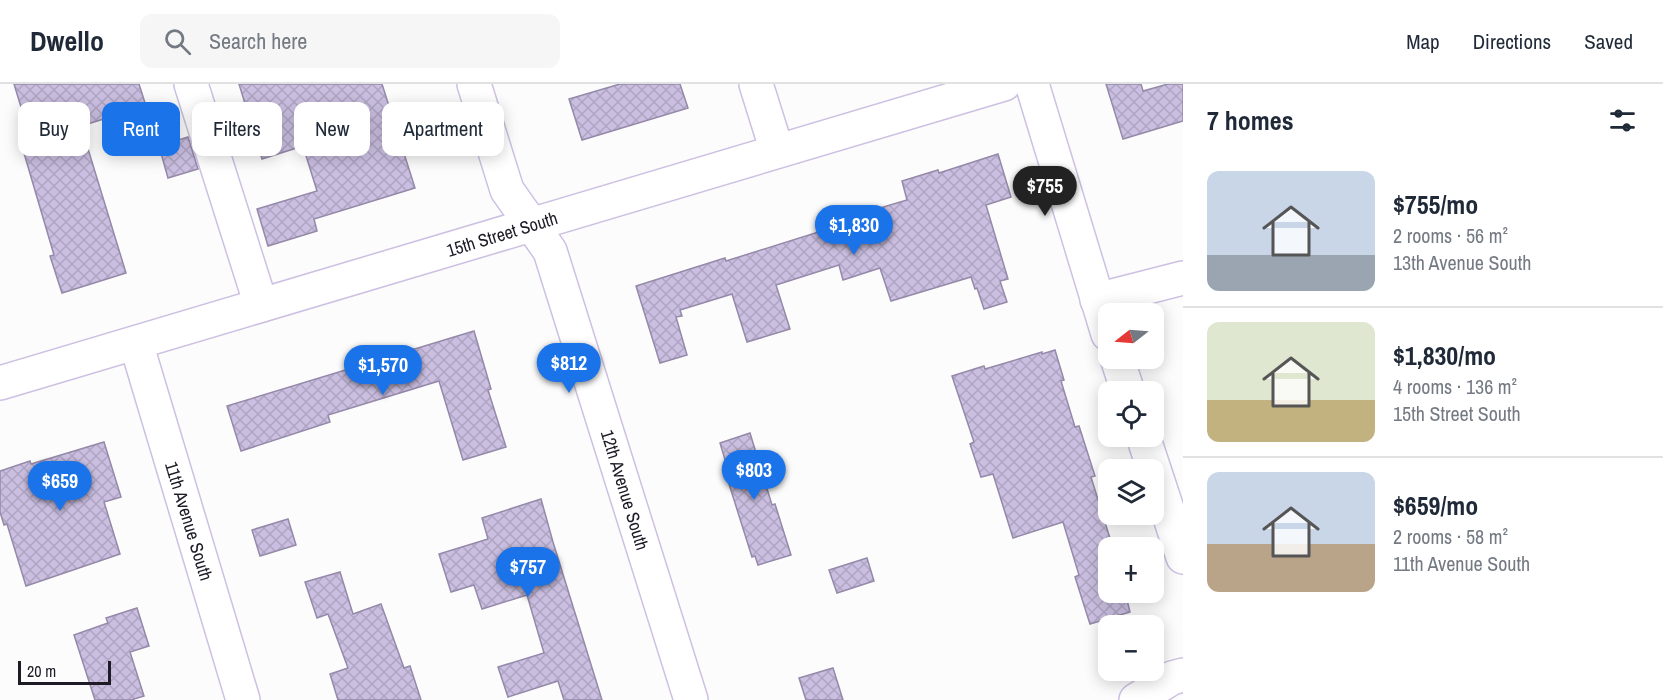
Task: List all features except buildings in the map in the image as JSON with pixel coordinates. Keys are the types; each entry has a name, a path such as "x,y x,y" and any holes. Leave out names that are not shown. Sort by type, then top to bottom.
{"street":[{"path":"191,84 261,305"},
{"name":"12th Avenue South","path":"474,84 507,190 550,251 691,700"},
{"path":"756,84 777,151"},
{"name":"15th Street South","path":"0,383 1004,84"},
{"path":"1032,84 1098,303"},
{"path":"1097,300 1183,278"},
{"name":"11th Avenue South","path":"136,343 243,700"},
{"path":"1147,447 1183,557"},
{"path":"1136,700 1172,678 1183,675"}]}
